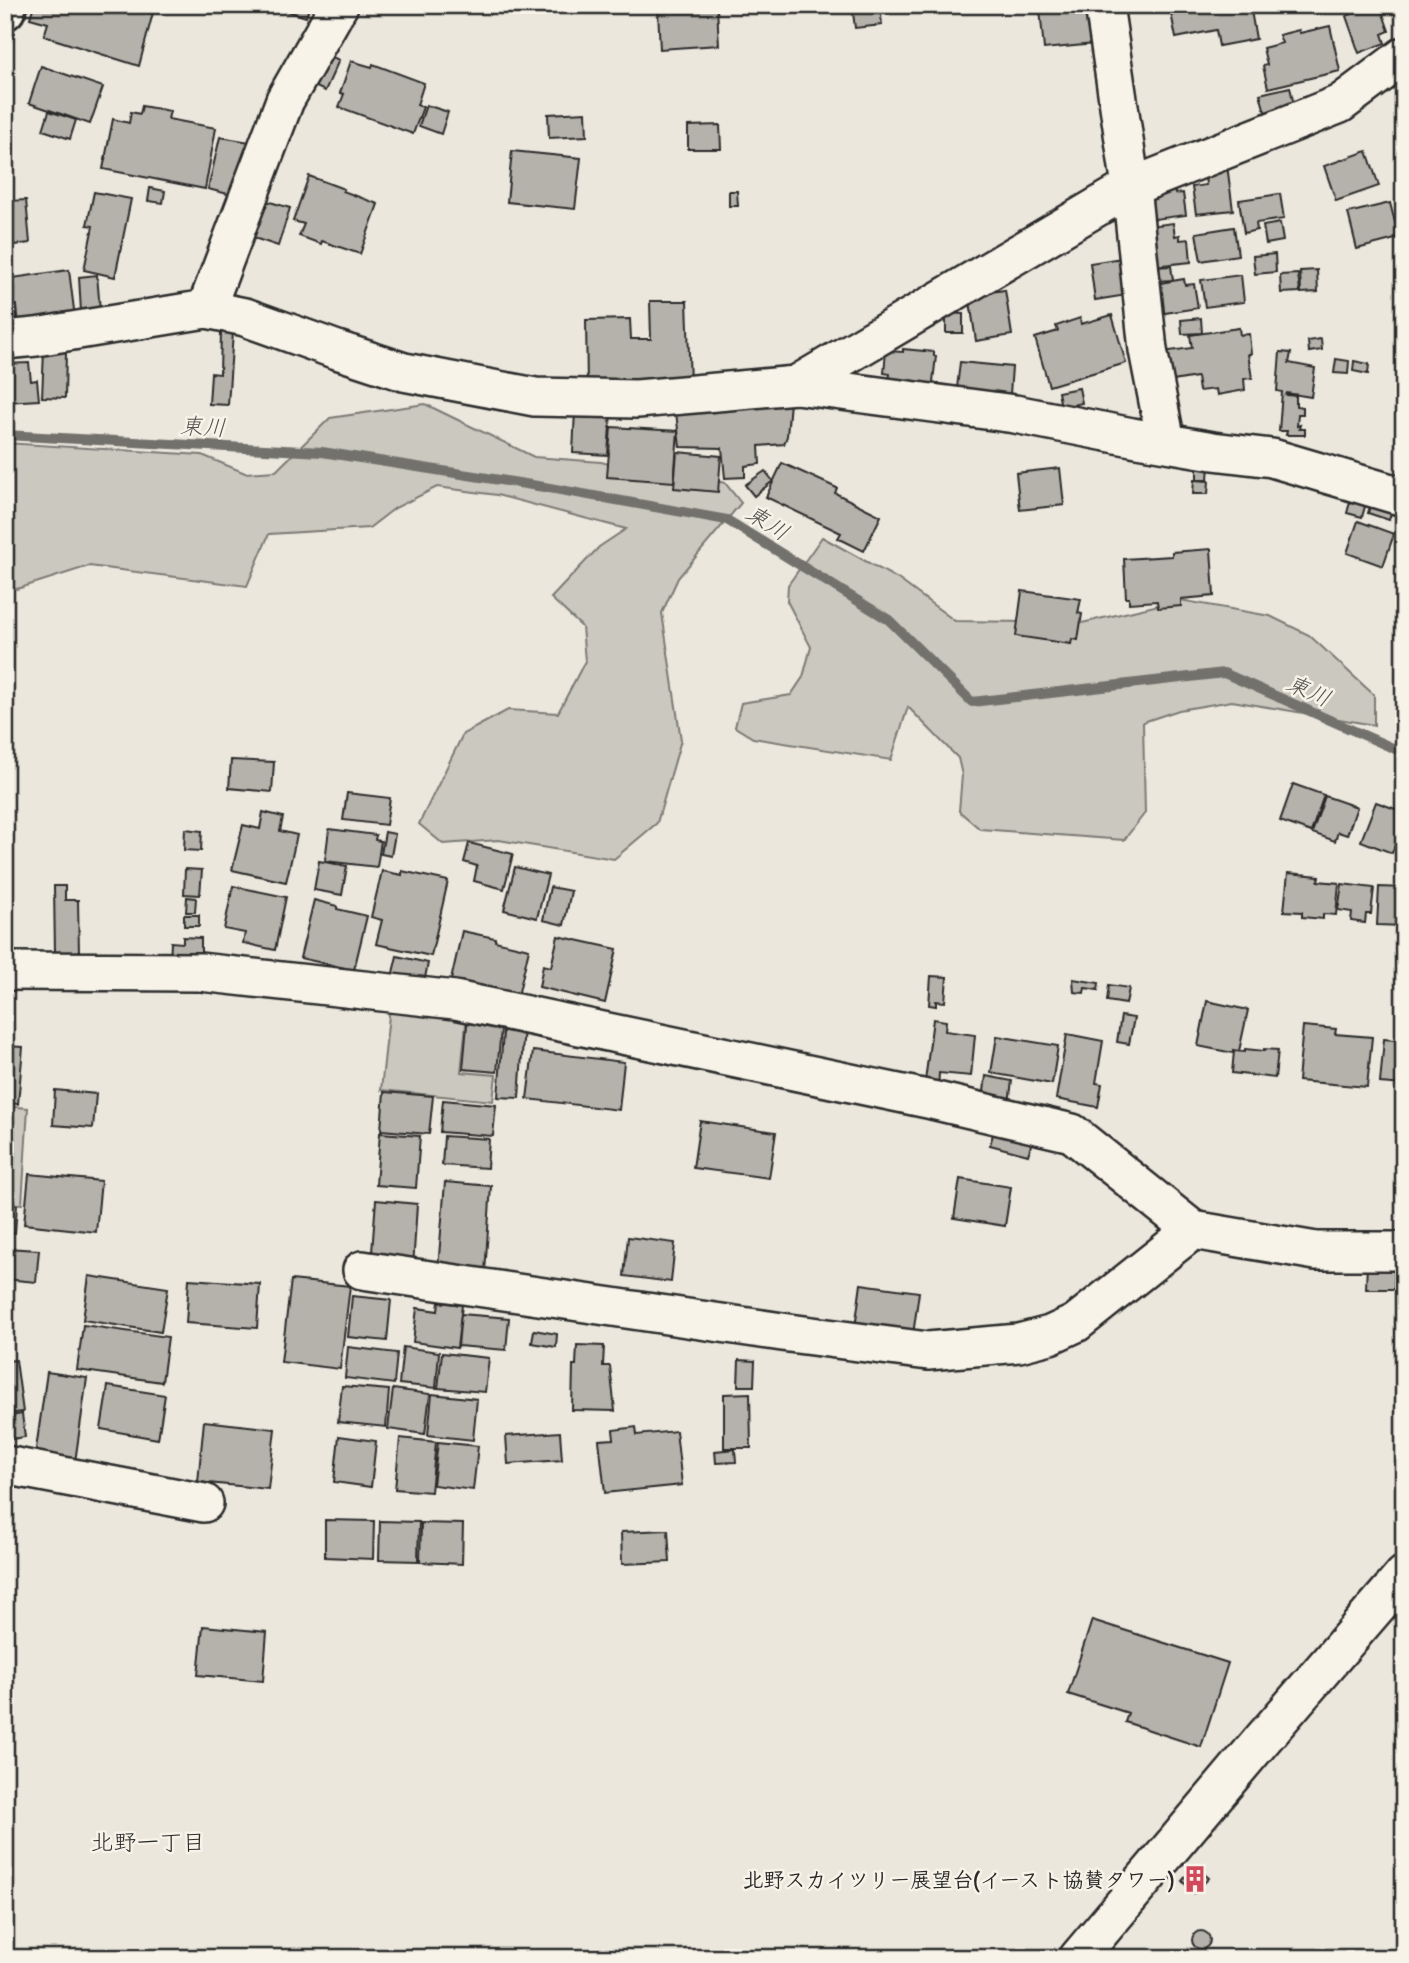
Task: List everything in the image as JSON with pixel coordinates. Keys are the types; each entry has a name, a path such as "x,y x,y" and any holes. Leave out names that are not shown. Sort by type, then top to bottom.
{"street":[{"path":"206,309 285,100 339,5"},
{"path":"1104,5 1131,187 1148,350 1166,442"},
{"path":"796,385 1131,187 1340,104 1404,56"},
{"path":"5,340 206,309 245,317 404,372 535,397 637,399 796,385 1015,414 1213,451 1272,458 1404,497"},
{"path":"5,971 201,972 455,1000 932,1100 1072,1133 1193,1230 1316,1251 1404,1251"},
{"path":"362,1270 928,1351 1019,1343 1050,1335 1076,1323 1193,1230"},
{"path":"5,1465 204,1503"},
{"path":"1078,1958 1404,1576"}],"shaded area":[{"path":"425,404 534,457 601,462 639,472 694,476 725,483 741,503 678,578 662,613 681,740 657,823 614,859 499,840 443,844 419,824 463,734 508,710 558,713 585,661 582,627 551,598 599,547 626,529 497,495 437,487 395,508 369,528 269,534 247,586 89,566 17,589 5,585 5,443 202,455 245,473 276,471 330,418"},
{"path":"822,537 898,579 955,621 1082,623 1180,600 1270,616 1309,635 1374,695 1374,725 1232,701 1179,710 1143,722 1145,813 1124,840 980,829 959,811 962,775 958,758 908,707 891,760 753,738 735,727 741,703 791,695 803,677 811,647 787,601 788,585"},
{"path":"390,1006 467,1014 461,1072 496,1075 493,1101 381,1090"},
{"path":"5,1106 28,1108 22,1204 5,1203"}],"building":[{"path":"34,5 155,5 139,66 44,36 48,23 30,18"},
{"path":"286,5 310,5 306,17 284,10"},
{"path":"852,5 880,5 882,25 855,28"},
{"path":"1212,5 1250,5 1256,39 1219,46 1216,30 1176,38 1171,13"},
{"path":"1380,5 1389,31 1382,34 1385,43 1359,53 1346,16"},
{"path":"1091,6 1094,44 1044,49 1040,10"},
{"path":"717,7 719,45 660,49 658,11"},
{"path":"1330,26 1340,71 1268,88 1263,66 1267,65 1263,48 1282,43 1279,35"},
{"path":"321,52 339,60 325,91 307,83"},
{"path":"351,61 372,67 373,64 424,83 417,105 423,107 413,134 339,107 344,94 340,93"},
{"path":"41,66 103,87 90,124 29,103"},
{"path":"1290,87 1294,105 1265,112 1260,94"},
{"path":"426,105 448,112 441,134 419,126"},
{"path":"142,106 170,111 168,119 216,128 205,189 103,169 113,119 129,123 131,112 140,114"},
{"path":"49,111 76,120 70,139 43,130"},
{"path":"586,112 587,136 549,138 548,114"},
{"path":"720,125 721,149 688,149 688,126"},
{"path":"220,137 250,142 236,196 208,189"},
{"path":"512,151 581,158 575,209 507,202"},
{"path":"1367,151 1379,186 1336,201 1324,166"},
{"path":"1227,165 1233,210 1196,214 1192,187 1206,185 1204,168"},
{"path":"309,176 378,204 360,254 299,236 304,224 293,221"},
{"path":"150,188 165,191 163,203 148,201"},
{"path":"1174,188 1175,194 1183,193 1186,215 1147,220 1143,192"},
{"path":"729,191 737,191 738,206 729,206"},
{"path":"94,192 131,199 115,277 84,270 93,226 87,225"},
{"path":"1280,194 1284,219 1256,223 1257,230 1244,233 1239,200"},
{"path":"5,197 9,197 9,201 26,200 30,243 5,246"},
{"path":"260,199 290,208 278,246 248,236"},
{"path":"1390,203 1399,238 1357,249 1348,213"},
{"path":"1173,223 1175,236 1180,235 1180,240 1189,239 1191,262 1153,266 1149,226"},
{"path":"1280,223 1283,241 1266,244 1263,226"},
{"path":"1234,227 1238,255 1201,261 1196,233"},
{"path":"1275,254 1276,272 1255,274 1253,256"},
{"path":"1122,258 1127,295 1095,300 1090,263"},
{"path":"1171,266 1173,280 1156,281 1155,267"},
{"path":"69,270 75,318 19,325 17,306 7,306 5,279"},
{"path":"1317,270 1318,292 1301,293 1300,271"},
{"path":"1298,274 1300,292 1281,293 1280,275"},
{"path":"97,275 100,310 81,312 79,277"},
{"path":"1241,275 1244,302 1205,307 1201,280"},
{"path":"1184,279 1185,285 1194,284 1198,308 1158,314 1154,284"},
{"path":"1005,290 1012,335 976,341 969,295"},
{"path":"650,301 687,301 690,382 587,386 586,320 630,319 631,339 651,339"},
{"path":"16,305 18,331 5,332 5,306"},
{"path":"946,313 963,314 963,333 946,333"},
{"path":"1112,315 1126,363 1049,386 1035,338 1058,331 1056,326 1080,318 1081,324"},
{"path":"1201,318 1202,333 1182,334 1181,320"},
{"path":"1239,328 1240,335 1249,334 1251,354 1248,354 1252,378 1244,379 1245,390 1217,395 1216,389 1199,391 1197,377 1167,382 1162,352 1192,348 1190,335"},
{"path":"221,332 233,332 228,405 209,404 211,373 220,374"},
{"path":"1321,339 1322,350 1309,352 1308,341"},
{"path":"903,349 934,352 936,356 932,390 889,382 890,374 884,373 886,351 903,352"},
{"path":"44,351 66,351 65,398 42,397"},
{"path":"1280,352 1291,353 1289,363 1315,368 1311,397 1286,395 1296,396 1296,406 1303,407 1303,414 1298,414 1297,426 1300,425 1299,429 1305,429 1305,435 1286,435 1287,431 1279,431 1282,392 1277,391"},
{"path":"1336,359 1349,361 1348,374 1334,373"},
{"path":"1354,361 1369,364 1368,374 1353,371"},
{"path":"960,362 1012,367 1010,394 957,388"},
{"path":"29,363 31,381 37,380 39,400 5,402 5,364"},
{"path":"1079,388 1082,403 1061,407 1058,392"},
{"path":"790,402 784,444 759,446 760,464 745,466 745,477 725,478 722,448 680,447 676,412"},
{"path":"575,410 611,411 608,455 573,453"},
{"path":"611,427 678,431 674,482 607,477"},
{"path":"677,452 721,456 718,492 674,488"},
{"path":"782,463 837,488 835,493 881,516 864,551 838,538 841,533 766,497"},
{"path":"1197,464 1209,464 1208,480 1197,480"},
{"path":"1060,468 1064,505 1020,510 1016,473"},
{"path":"765,471 773,481 754,496 745,485"},
{"path":"1194,480 1209,481 1208,494 1193,494"},
{"path":"1351,498 1366,503 1362,517 1347,513"},
{"path":"1371,503 1392,510 1389,520 1368,513"},
{"path":"1358,521 1394,534 1383,566 1347,553"},
{"path":"1211,549 1214,596 1181,599 1181,606 1158,608 1157,601 1129,603 1129,598 1126,598 1124,559 1172,556 1172,552"},
{"path":"1022,591 1081,599 1078,640 1072,639 1071,644 1016,636"},
{"path":"231,760 274,762 272,792 229,788"},
{"path":"1293,784 1324,795 1311,832 1280,821"},
{"path":"347,793 390,798 386,825 343,820"},
{"path":"1325,796 1357,807 1347,835 1338,832 1335,841 1312,833"},
{"path":"1376,802 1404,812 1404,820 1392,853 1361,841"},
{"path":"263,812 283,817 280,831 297,835 286,882 232,870 243,825 260,829"},
{"path":"185,829 202,831 201,851 184,850"},
{"path":"329,829 376,835 375,840 381,841 377,867 325,861"},
{"path":"385,832 395,834 391,856 381,854"},
{"path":"469,843 513,854 504,889 474,881 477,866 464,862"},
{"path":"319,861 347,866 342,895 314,890"},
{"path":"515,867 548,875 537,918 504,910"},
{"path":"185,869 202,870 200,895 184,894"},
{"path":"382,871 402,875 402,871 448,881 431,956 376,944 382,920 371,917"},
{"path":"1288,873 1319,876 1318,881 1339,883 1336,915 1323,914 1323,919 1302,917 1302,912 1284,911"},
{"path":"1342,884 1374,888 1371,914 1366,914 1365,923 1351,921 1352,912 1338,910"},
{"path":"54,886 65,886 65,900 78,900 79,953 55,953"},
{"path":"233,886 286,897 275,950 243,943 245,933 224,929"},
{"path":"550,887 571,891 564,925 543,920"},
{"path":"1379,887 1404,888 1404,926 1377,925"},
{"path":"187,897 196,898 195,912 186,912"},
{"path":"314,900 367,916 354,970 300,958"},
{"path":"184,915 199,915 199,926 184,926"},
{"path":"462,931 529,949 518,996 451,980"},
{"path":"558,936 617,949 605,1003 539,987 543,965 551,967"},
{"path":"183,937 201,938 201,962 170,962 171,942 183,943"},
{"path":"397,956 428,963 423,988 391,981"},
{"path":"931,976 947,977 945,1002 936,1001 936,1006 929,1005"},
{"path":"1073,979 1099,983 1098,990 1085,988 1084,993 1074,992"},
{"path":"1109,985 1129,988 1126,1004 1107,1001"},
{"path":"1207,1001 1248,1010 1239,1051 1233,1050 1233,1053 1198,1046"},
{"path":"468,1014 502,1018 497,1072 463,1069"},
{"path":"1121,1016 1134,1018 1129,1044 1117,1042"},
{"path":"933,1019 946,1021 945,1031 975,1035 971,1076 939,1073 938,1090 924,1089"},
{"path":"504,1020 524,1026 519,1098 498,1097"},
{"path":"1303,1026 1336,1029 1335,1034 1372,1037 1367,1087 1298,1081"},
{"path":"1067,1034 1103,1041 1096,1083 1102,1084 1098,1107 1056,1099"},
{"path":"997,1036 1058,1046 1052,1084 991,1073"},
{"path":"1384,1039 1404,1041 1404,1085 1380,1083"},
{"path":"5,1046 23,1047 18,1104 5,1103"},
{"path":"1245,1049 1278,1050 1275,1078 1232,1073 1234,1051 1245,1052"},
{"path":"533,1051 624,1062 619,1110 527,1099"},
{"path":"986,1076 1012,1081 1009,1103 983,1099"},
{"path":"55,1090 96,1094 93,1128 53,1125"},
{"path":"384,1092 433,1096 429,1134 381,1130"},
{"path":"443,1100 496,1105 493,1136 440,1132"},
{"path":"700,1121 776,1132 769,1178 693,1168"},
{"path":"995,1127 1033,1138 1028,1155 990,1145"},
{"path":"380,1133 420,1136 416,1188 376,1185"},
{"path":"444,1136 489,1139 487,1168 442,1165"},
{"path":"29,1174 101,1181 96,1232 24,1224"},
{"path":"960,1179 1011,1187 1005,1226 954,1218"},
{"path":"445,1182 491,1186 485,1273 438,1269"},
{"path":"376,1200 417,1204 413,1268 371,1265"},
{"path":"5,1204 17,1205 15,1233 5,1232"},
{"path":"628,1237 675,1243 671,1282 624,1276"},
{"path":"5,1248 39,1250 36,1282 5,1279"},
{"path":"1367,1263 1395,1265 1394,1289 1366,1289"},
{"path":"89,1276 168,1288 161,1332 83,1320"},
{"path":"189,1279 260,1284 257,1328 186,1323"},
{"path":"291,1280 350,1286 340,1369 281,1362"},
{"path":"861,1284 919,1292 913,1335 855,1328"},
{"path":"352,1296 391,1300 387,1341 348,1337"},
{"path":"439,1302 462,1305 457,1348 413,1342 417,1308 438,1311"},
{"path":"461,1314 509,1318 506,1350 458,1346"},
{"path":"83,1325 168,1337 162,1382 77,1370"},
{"path":"534,1330 557,1334 556,1347 532,1343"},
{"path":"577,1345 604,1346 603,1366 610,1366 615,1411 572,1410 573,1365 576,1365"},
{"path":"348,1347 397,1353 394,1384 345,1378"},
{"path":"403,1347 439,1352 436,1388 399,1384"},
{"path":"442,1353 489,1358 485,1392 438,1388"},
{"path":"16,1360 23,1412 5,1414 5,1361"},
{"path":"739,1360 755,1361 754,1386 738,1386"},
{"path":"47,1372 87,1378 75,1462 35,1456"},
{"path":"108,1386 165,1395 158,1439 101,1429"},
{"path":"342,1386 389,1390 386,1427 338,1422"},
{"path":"393,1389 430,1394 425,1434 388,1429"},
{"path":"750,1393 751,1448 724,1448 724,1394"},
{"path":"432,1394 477,1399 473,1440 428,1435"},
{"path":"22,1414 25,1437 5,1440 5,1417"},
{"path":"204,1421 275,1429 268,1489 198,1482"},
{"path":"636,1427 637,1435 676,1431 682,1485 605,1493 599,1440 614,1439 613,1430"},
{"path":"560,1432 562,1460 508,1464 506,1436"},
{"path":"339,1436 376,1441 371,1487 334,1482"},
{"path":"400,1438 436,1442 431,1492 395,1489"},
{"path":"438,1442 478,1446 473,1490 433,1485"},
{"path":"735,1449 736,1462 716,1463 715,1451"},
{"path":"325,1520 374,1521 373,1559 325,1557"},
{"path":"380,1521 419,1522 418,1561 379,1560"},
{"path":"421,1523 463,1524 462,1564 420,1562"},
{"path":"668,1530 670,1562 622,1564 621,1532"},
{"path":"1092,1620 1228,1663 1201,1747 1125,1722 1128,1713 1068,1694"},
{"path":"203,1626 267,1632 263,1681 198,1675"},
{"name":"北野スカイツリー展望台(イースト協賛タワー)","path":"1195,1866 1209,1878 1194,1893 1182,1881"},
{"path":"1201,1931 1207,1934 1210,1940 1207,1946 1201,1949 1195,1946 1192,1940 1195,1934"}],"waterway":[{"name":"東川","path":"5,435 322,452 544,487 727,520 889,620 972,702 1224,673 1404,753"}],"place":[{"name":"北野スカイツリー展望台(イースト協賛タワー)","path":"1195,1879"}],"district":[{"name":"北野一丁目","path":"148,1841"}]}
